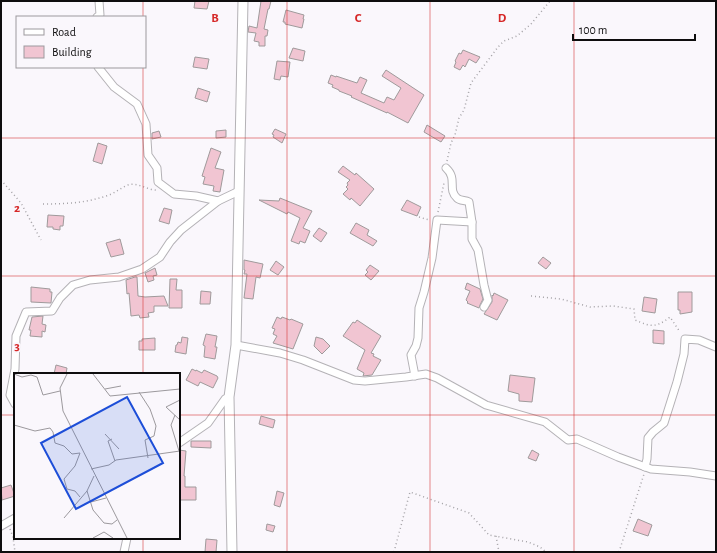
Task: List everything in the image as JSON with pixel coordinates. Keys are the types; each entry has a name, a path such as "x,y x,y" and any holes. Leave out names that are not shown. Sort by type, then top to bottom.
{"street":[{"path":"98,16 100,15 99,1"},
{"path":"232,552 230,397 236,345 243,1"},
{"path":"99,68 114,87 137,104 146,124 148,155 157,168 158,182 174,194 196,196 218,201"},
{"path":"446,168 452,176 452,190 454,195 458,199 469,202 472,222 472,239 478,250 488,300 484,307"},
{"path":"14,373 16,336 26,312 52,311 60,298 73,285 90,280 119,277 142,269 160,257 170,242 182,230 218,201 239,191"},
{"path":"415,376 411,355 418,338 419,308 432,258 436,220 472,222"},
{"path":"645,467 648,438 664,423 677,382 684,354 685,339 699,340 716,347"},
{"path":"236,345 280,353 303,360 354,380 365,381 426,374 437,378 486,405 545,422 568,440 577,439 618,457 651,469 716,476"},
{"path":"14,374 10,395 14,402"},
{"path":"180,442 208,423 225,399 230,397"},
{"path":"4,525 14,519"},
{"path":"124,552 127,539"}],"path":[{"path":"419,217 431,221 436,220 451,142 455,135 459,118 464,110 471,83 498,47 504,41 517,36 531,24 550,1"},
{"path":"1,180 21,203 41,240"},
{"path":"43,204 71,204 92,200 108,196 129,185 138,185 152,190 168,189"},
{"path":"531,296 561,299 590,307 613,306 634,309 635,320 646,325 659,325 670,317 685,339"},
{"path":"619,552 643,478 645,467"},
{"path":"394,552 410,492 469,513 488,535 528,542 546,552"},
{"path":"4,525 13,537 15,552"},
{"path":"496,536 499,552"}],"building":[{"path":"195,1 209,1 207,9 194,8"},
{"path":"261,1 271,1 264,29 268,30 267,36 265,36 265,46 259,46 259,42 254,41 256,33 248,32 249,26 257,28"},
{"path":"286,10 304,15 302,28 285,24 285,22 283,22"},
{"path":"293,48 305,51 303,61 289,58"},
{"path":"463,50 480,57 476,63 469,59 465,67 463,65 460,70 454,67 459,53 461,54"},
{"path":"195,57 209,59 207,69 193,67"},
{"path":"277,61 290,62 288,77 281,76 280,80 274,79"},
{"path":"386,70 424,95 408,123 339,91 332,87 333,85 328,83 331,75 357,83 360,77 367,80 361,93 384,103 387,97 394,100 401,88 382,76"},
{"path":"198,88 210,92 207,102 195,98"},
{"path":"427,125 445,136 441,142 424,132"},
{"path":"275,129 286,134 282,143 273,137 274,135 272,134"},
{"path":"226,130 226,137 216,138 216,131"},
{"path":"159,131 161,137 152,139 152,133"},
{"path":"98,143 107,146 102,164 93,161"},
{"path":"211,148 221,152 215,168 224,170 220,192 213,191 214,186 203,184 205,177 202,176"},
{"path":"343,166 355,175 356,173 374,189 360,206 351,198 350,200 343,194 348,189 346,187 350,180 338,172"},
{"path":"280,198 312,211 303,228 310,231 305,243 300,241 299,244 291,241 300,218 288,212 287,214 259,200 279,201"},
{"path":"407,200 421,207 417,216 401,210"},
{"path":"164,208 172,210 169,224 159,221"},
{"path":"48,215 64,216 63,226 60,226 60,230 53,229 53,227 47,227"},
{"path":"356,223 369,230 367,235 377,241 373,246 350,233"},
{"path":"319,228 327,233 321,242 313,236"},
{"path":"120,239 124,254 111,257 106,243"},
{"path":"543,257 551,263 546,269 538,263"},
{"path":"244,260 263,264 260,278 256,277 253,299 244,298 247,274 244,274"},
{"path":"276,261 284,267 278,275 270,270"},
{"path":"370,265 379,271 371,280 365,275 368,272 366,270"},
{"path":"155,268 157,275 153,276 154,280 148,282 145,273"},
{"path":"137,277 138,296 164,296 168,306 154,306 154,312 148,313 149,317 140,318 139,315 131,316 126,280"},
{"path":"170,279 177,279 176,290 182,290 182,308 169,308"},
{"path":"467,283 480,289 483,299 479,308 467,303 468,302 466,300 470,291 465,289"},
{"path":"31,287 50,289 50,292 52,292 51,303 31,302"},
{"path":"201,291 211,292 210,304 200,304"},
{"path":"678,292 692,292 692,312 680,314 680,310 678,310"},
{"path":"494,293 508,300 497,320 484,314 492,302 492,295 493,296"},
{"path":"644,297 657,299 655,313 642,311"},
{"path":"43,316 42,324 46,325 45,332 42,331 42,337 30,336 31,330 29,330 32,317"},
{"path":"277,317 281,319 282,317 291,319 303,324 293,349 273,343 277,336 273,334 275,329 272,328"},
{"path":"357,320 381,336 371,353 374,354 373,356 381,360 372,375 363,376 364,373 357,369 365,350 343,336 353,322 355,323"},
{"path":"653,330 664,331 664,344 653,343"},
{"path":"206,334 217,336 215,359 204,357 205,346 203,345"},
{"path":"182,337 188,338 186,354 175,352 176,345 178,342 181,343"},
{"path":"316,337 323,339 330,346 322,354 314,346"},
{"path":"155,338 155,350 139,350 139,341 142,341 142,339"},
{"path":"56,365 67,368 66,373 54,373"},
{"path":"192,369 202,373 204,370 217,376 218,378 213,388 200,382 198,386 186,380"},
{"path":"510,375 535,378 532,402 519,401 519,394 508,391"},
{"path":"261,416 275,420 273,428 259,424"},
{"path":"191,441 211,441 211,448 191,447"},
{"path":"180,450 186,451 184,476 185,487 196,487 196,500 180,500"},
{"path":"532,450 539,454 536,461 528,458"},
{"path":"11,485 14,496 2,500 1,488"},
{"path":"277,491 284,493 280,507 274,505"},
{"path":"638,519 652,525 648,536 633,531"},
{"path":"267,524 275,526 273,532 266,530"},
{"path":"206,539 217,540 216,552 205,552"}]}
